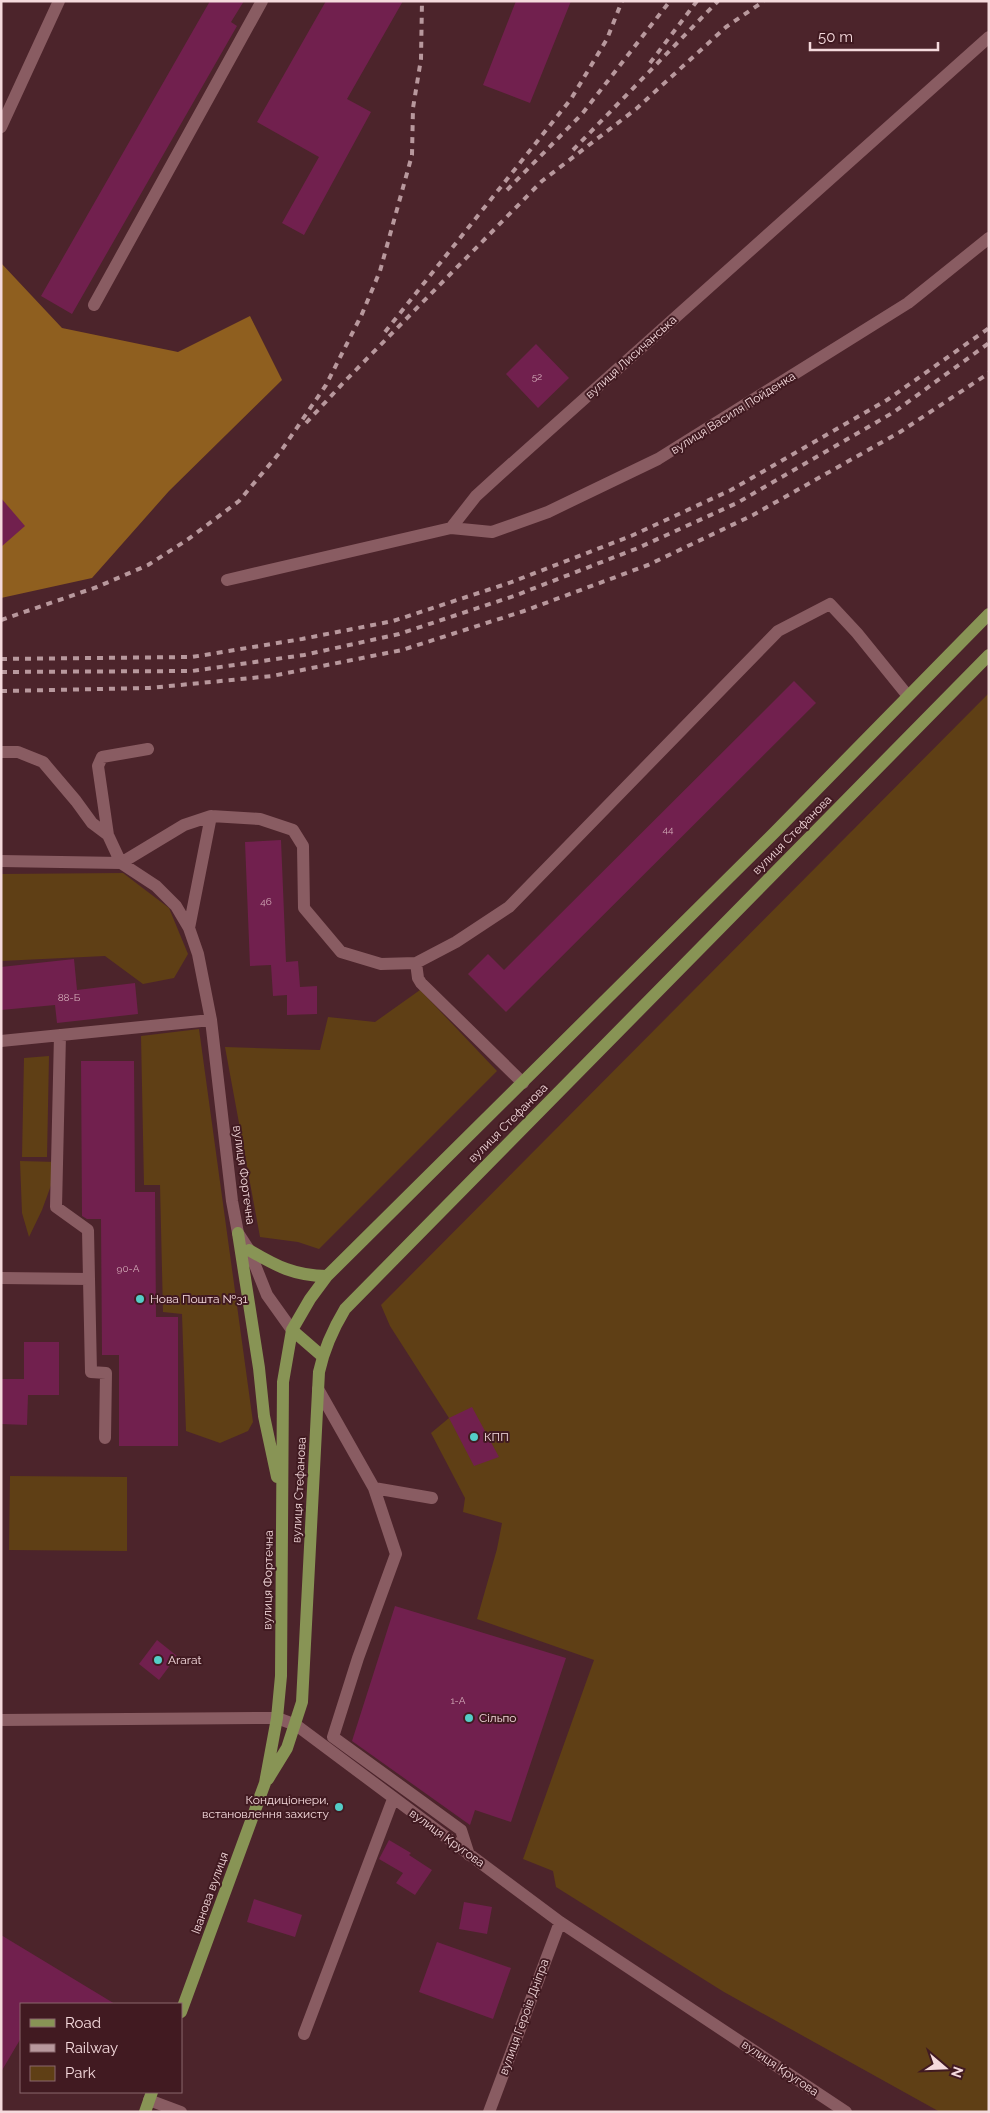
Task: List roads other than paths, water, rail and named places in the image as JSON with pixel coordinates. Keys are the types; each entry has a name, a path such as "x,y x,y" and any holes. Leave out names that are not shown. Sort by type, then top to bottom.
{"main road":[{"name":"вулиця Стефанова","path":"292,1330 310,1299 327,1276 774,833 989,614"},
{"name":"вулиця Стефанова","path":"296,1725 302,1702 304,1682 318,1389 322,1356 345,1309 989,656"},
{"path":"238,1233 259,1368 264,1416 282,1499"},
{"path":"249,1250 284,1268 307,1276 327,1276"},
{"path":"292,1330 322,1356"},
{"name":"вулиця Фортечна","path":"277,1718 281,1676 283,1382 292,1330"},
{"name":"Іванова вулиця","path":"182,2009 265,1784 277,1718"},
{"name":"Іванова вулиця","path":"265,1784 288,1748 296,1725"}],"street":[{"path":"1,127 58,1"},
{"path":"94,305 262,1"},
{"name":"вулиця Лисичанська","path":"452,528 476,496 488,485 989,37"},
{"name":"вулиця Василя Пойденка","path":"452,528 492,532 548,512 658,459 908,303 989,238"},
{"path":"227,580 452,528"},
{"path":"1,861 122,863 184,825 211,816 260,820 293,830 303,846 304,908 342,952 381,964 416,963 456,942 509,907 778,631 830,604 857,633 908,696"},
{"path":"122,863 108,835 98,766 102,757 148,749"},
{"path":"1,752 18,752 43,762 92,823 108,835"},
{"path":"189,928 211,816"},
{"name":"вулиця Фортечна","path":"122,863 156,886 176,906 189,928 198,954 212,1020 232,1201 238,1233 249,1250 268,1295 292,1330"},
{"path":"416,963 418,978 421,983 523,1083"},
{"path":"1,1041 212,1020"},
{"path":"60,1035 56,1207 88,1230 91,1372 106,1373 105,1438"},
{"path":"1,1278 89,1279"},
{"path":"318,1389 374,1488 396,1554 358,1658 332,1737 461,1830 469,1855"},
{"path":"374,1488 432,1498"},
{"name":"вулиця Кругова","path":"1,1720 277,1718 296,1725 560,1922 846,2112"},
{"path":"304,2034 393,1799"},
{"name":"вулиця Героїв Дніпра","path":"489,2112 560,1922"},
{"path":"149,2101 180,2112"}],"railway":[{"path":"1,620 97,587 148,565 187,540 239,501 281,451 326,385 362,314 380,271 412,155 413,108 421,59 422,1"},
{"path":"385,332 571,99 607,39 622,1"},
{"path":"507,190 582,114 670,1"},
{"path":"650,63 697,1"},
{"path":"573,150 718,1"},
{"path":"306,423 542,181 636,109 726,27 764,1"},
{"path":"1,659 192,657 302,639 393,621 509,583 631,536 731,490 887,400 989,328"},
{"path":"1,672 192,671 304,655 399,634 514,596 638,548 737,503 894,412 989,343"},
{"path":"1,691 149,688 272,676 402,650 524,611 648,565 753,515 900,432 989,373"}],"place":[{"name":"Нова Пошта №31","path":"140,1299"},
{"name":"КПП","path":"474,1437"},
{"name":"Ararat","path":"158,1660"},
{"name":"Сільпо","path":"469,1718"},
{"name":"Кондиціонери, встановлення захисту","path":"339,1807"}]}
